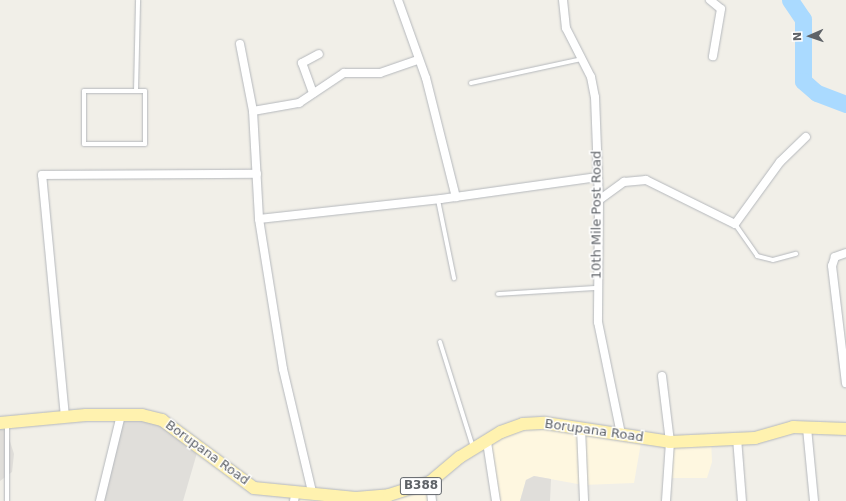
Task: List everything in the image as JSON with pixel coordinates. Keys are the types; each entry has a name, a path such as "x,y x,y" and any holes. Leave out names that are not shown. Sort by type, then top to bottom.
{"main road":[{"name":"Borupana Road","path":"4,423 65,417 121,415 162,420 254,488 295,496 312,492 356,500 389,496 430,482 452,462 523,424 545,423 670,442 737,438 807,428 846,430"}],"street":[{"path":"398,0 417,60 439,120 456,197"},
{"name":"10th Mile Post Road","path":"563,0 566,28 591,77 595,97 599,200 597,288 598,322 621,434"},
{"path":"710,0 721,9 713,56"},
{"path":"240,44 253,111 259,219 283,369 312,492"},
{"path":"313,93 302,63 319,54"},
{"path":"253,111 299,103 344,73 380,72 417,60"},
{"path":"599,200 624,182 646,180 735,224 780,162 806,137"},
{"path":"65,417 42,175 257,174"},
{"path":"259,219 438,200 597,177"},
{"path":"846,253 835,257 832,266 846,383"},
{"path":"662,376 670,442 666,501"},
{"path":"100,501 121,415"},
{"path":"581,428 584,501"},
{"path":"807,428 814,501"},
{"path":"737,438 742,501"},
{"path":"487,442 496,501"},
{"path":"430,482 432,501"}],"lane":[{"path":"136,91 138,0"},
{"path":"471,83 582,59"},
{"path":"84,91 136,91 145,91 145,144 84,144 84,91"},
{"path":"438,200 454,278"},
{"path":"735,224 757,256 773,260 796,254"},
{"path":"498,294 597,288"},
{"path":"440,342 474,449"},
{"path":"4,423 7,501"}],"shaded area":[{"path":"121,415 142,415 199,446 183,501 100,501"},
{"path":"0,423 6,429 14,454 12,472 0,481"},
{"path":"523,424 642,437 634,483 583,485 534,476 526,480 520,501 496,501 487,442"},
{"path":"711,439 712,462 707,478 668,478 670,442"},
{"path":"534,476 551,479 550,501 520,501 526,480"},
{"path":"430,482 432,501 294,501 296,491 343,497"}],"waterway":[{"path":"790,0 803,19 803,81 817,93 846,104"}]}
